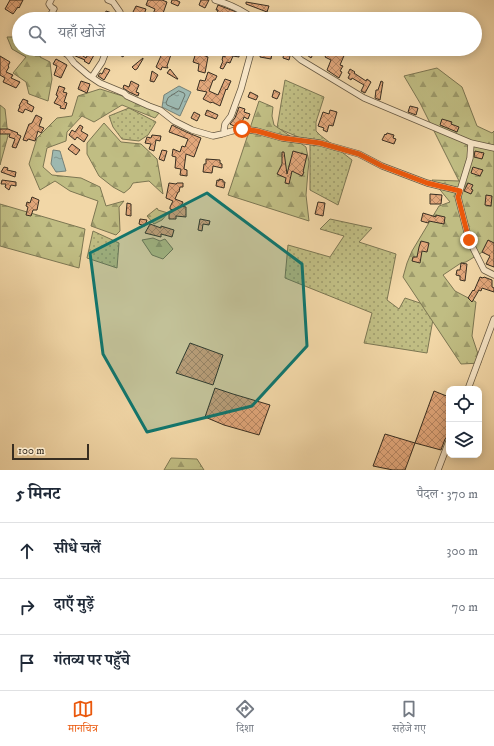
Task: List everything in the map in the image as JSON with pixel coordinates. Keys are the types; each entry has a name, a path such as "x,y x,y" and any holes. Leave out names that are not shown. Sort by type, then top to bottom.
{"street":[{"path":"51,0 49,4 54,9 52,12"},
{"path":"108,0 113,2 120,12"},
{"path":"215,0 245,12"},
{"path":"69,56 74,63 100,83 160,110 192,130 213,136 242,129 257,131 282,138 320,143 359,154 382,166 427,183 460,191"},
{"path":"92,77 105,56"},
{"path":"226,133 224,130 225,124 231,116 241,89 250,56"},
{"path":"297,56 364,98 471,143 494,148"},
{"path":"471,143 470,158 458,197 469,240 484,270 494,275"},
{"path":"469,386 494,319"},
{"path":"438,470 446,449"}],"highlighted area":[{"path":"207,193 302,264 307,346 252,406 147,432 103,354 90,253"}],"green space":[{"path":"7,37 12,37 12,49"},
{"path":"24,56 40,56 50,62 52,79 48,101 29,94 26,82 13,73 26,57"},
{"path":"437,68 462,87 477,126 492,133 494,131 494,245 466,262 461,263 443,275 455,291 476,302 472,336 481,363 461,364 403,277 412,251 439,206 450,202 432,180 459,181 420,103 404,76"},
{"path":"285,80 324,97 316,122 316,131 352,160 338,205 310,190 310,142 277,128"},
{"path":"100,89 129,98 159,113 155,118 122,105 94,122 82,116 67,132 66,141 47,148 43,167 52,175 81,178 100,187 106,206 124,201 119,207 120,231 116,235 91,226 98,201 70,191 55,181 40,190 29,164 37,138 57,118 72,116 78,96"},
{"path":"259,101 273,107 272,116 274,125 306,147 309,162 306,195 309,221 228,195"},
{"path":"0,105 5,109 8,136 0,165"},
{"path":"129,108 156,122 148,135 139,141 122,139 113,127 109,116"},
{"path":"104,123 121,142 141,144 157,159 163,194 149,181 133,183 124,193 113,187 99,176 87,154 87,143"},
{"path":"0,204 85,229 79,268 0,246"},
{"path":"157,208 158,210 168,213 162,220 154,224 147,216"},
{"path":"330,219 372,228 359,242 396,254 387,300 399,309 405,298 435,308 427,353 364,343 372,313 285,278 288,245 330,257 344,236 320,229"},
{"path":"93,231 119,243 117,268 87,258"},
{"path":"153,238 160,241 165,239 173,249 163,259 152,255 142,240"},
{"path":"171,458 197,459 204,470 164,470"}],"water":[{"path":"179,86 191,92 180,116 162,107 164,95"},
{"path":"53,150 60,151 66,171 56,172 51,164"}],"building":[{"path":"10,0 23,0 19,8 18,7 12,13 5,9"},
{"path":"148,0 162,0 167,2 163,12 154,12 155,9 146,5"},
{"path":"172,0 180,2 178,6 171,3"},
{"path":"201,0 209,0 205,8 199,5"},
{"path":"246,2 269,6 267,12 246,4"},
{"path":"218,5 236,12 218,12 218,10 216,10"},
{"path":"136,6 146,9 145,12 133,12"},
{"path":"0,56 10,62 6,72 13,75 11,78 20,82 16,88 3,82 5,78 0,75"},
{"path":"75,56 83,56 86,58 87,56 93,56 89,64 84,61 85,60"},
{"path":"161,56 171,56 167,66 168,68 162,67 161,70 156,67"},
{"path":"195,56 208,57 205,73 198,71 199,64 193,62"},
{"path":"223,56 233,56 230,63 227,62 223,69 220,68 223,61"},
{"path":"260,56 272,56 271,59"},
{"path":"283,56 290,56 289,60 283,58"},
{"path":"344,56 340,65 343,66 340,71 342,72 339,78 327,70 331,60 325,57"},
{"path":"143,58 137,69 135,70 132,67"},
{"path":"56,59 67,65 61,78 54,75 57,66 53,64"},
{"path":"105,68 110,70 104,80 98,76 100,73 102,74"},
{"path":"170,69 178,79 167,73"},
{"path":"350,69 366,81 367,79 371,82 365,93 361,91 364,85 352,78 351,80 348,78"},
{"path":"152,71 158,75 154,82 150,81"},
{"path":"208,72 217,76 215,80 213,80 209,91 218,95 225,79 231,81 227,90 226,89 220,106 203,99 207,92 197,90 200,80 205,81"},
{"path":"81,81 90,84 87,93 78,89"},
{"path":"131,81 139,85 136,92 139,93 138,96 123,88 124,85 129,87"},
{"path":"381,81 383,82 380,100 375,98 376,90 378,90"},
{"path":"59,86 65,88 63,92 67,93 64,102 67,103 65,109 60,108 61,106 54,103 58,96 56,95"},
{"path":"274,90 280,93 277,99 272,97"},
{"path":"250,92 258,96 256,100 248,97"},
{"path":"23,99 28,101 27,103 34,107 32,112 25,109 23,113 18,111"},
{"path":"410,106 418,108 416,115 408,112"},
{"path":"239,107 245,109 244,112 250,114 248,119 244,117 241,125 234,126 230,124 235,118"},
{"path":"207,110 218,115 216,119 205,115"},
{"path":"330,110 337,112 333,126 329,125 327,132 323,130 324,128 318,126 323,112 329,114"},
{"path":"194,112 200,115 197,121 191,118"},
{"path":"36,115 42,118 39,126 44,128 41,133 38,131 35,141 28,139 27,141 23,140 29,124 32,123"},
{"path":"442,119 452,122 451,124 459,127 457,132 440,125"},
{"path":"80,125 83,127 81,131 88,135 84,142 77,137 75,140 69,135 72,130 75,132"},
{"path":"172,125 201,138 194,157 186,154 184,169 187,170 187,176 180,175 181,169 175,168 176,157 172,156 173,149 180,152 182,146 185,147 188,139 169,132"},
{"path":"0,129 8,129 18,133 17,134 21,136 16,148 12,147 15,139 9,137 10,134 0,134"},
{"path":"387,133 394,135 393,138 396,139 394,144 382,140"},
{"path":"152,135 161,136 160,141 156,140 154,151 149,149 151,144 145,143 147,137 151,138"},
{"path":"72,144 80,150 76,155 68,149"},
{"path":"162,150 167,151 164,161 159,159"},
{"path":"293,151 307,155 302,176 292,171 289,184 285,183 286,178 277,174 282,164 282,152 284,152 287,174"},
{"path":"475,151 484,153 482,159 474,157"},
{"path":"206,159 220,160 222,168 213,166 212,173 203,172"},
{"path":"4,167 8,168 7,170 16,172 15,177 1,172"},
{"path":"473,167 483,170 480,176 471,173"},
{"path":"219,179 225,182 224,188 216,186 217,180 219,181"},
{"path":"2,180 16,182 16,186 11,185 9,190 5,187 6,184 1,184"},
{"path":"169,183 183,183 183,187 180,187 175,199 183,202 181,206 186,207 186,217 176,216 176,219 169,219 169,212 172,212 173,210 170,209 170,207 173,201 166,198"},
{"path":"468,183 473,185 471,194 464,191"},
{"path":"430,194 442,195 441,204 430,204"},
{"path":"486,195 492,196 491,206 485,205"},
{"path":"32,197 39,200 37,210 33,210 31,216 26,215 28,207 26,206 27,202 30,203"},
{"path":"318,202 325,203 323,216 315,214"},
{"path":"127,203 131,204 131,216 126,215"},
{"path":"423,213 436,217 436,215 445,217 444,224 421,221"},
{"path":"140,219 147,220 145,226 139,224"},
{"path":"200,219 210,221 209,225 203,224 202,231 198,230"},
{"path":"150,224 161,228 161,226 174,230 172,237 161,234 161,237 145,233"},
{"path":"488,240 494,243 494,267 486,264 490,256 482,252"},
{"path":"421,241 429,243 427,252 422,251 420,263 412,261 413,257 417,257"},
{"path":"461,263 467,264 465,281 460,280 460,276 456,275 457,270 460,270"},
{"path":"480,277 492,280 494,292 482,288 481,291 479,290 472,302 468,298 473,290 474,291"},
{"path":"190,343 223,355 213,385 176,373"},
{"path":"215,388 270,405 259,435 224,425 205,417"},
{"path":"434,391 446,396 446,438 441,450 415,443"},
{"path":"385,434 415,443 405,470 393,470 373,466"}],"route":[{"path":"242,129 257,131 282,138 320,143 359,154 382,166 427,183 460,191 458,197 469,240"}]}
